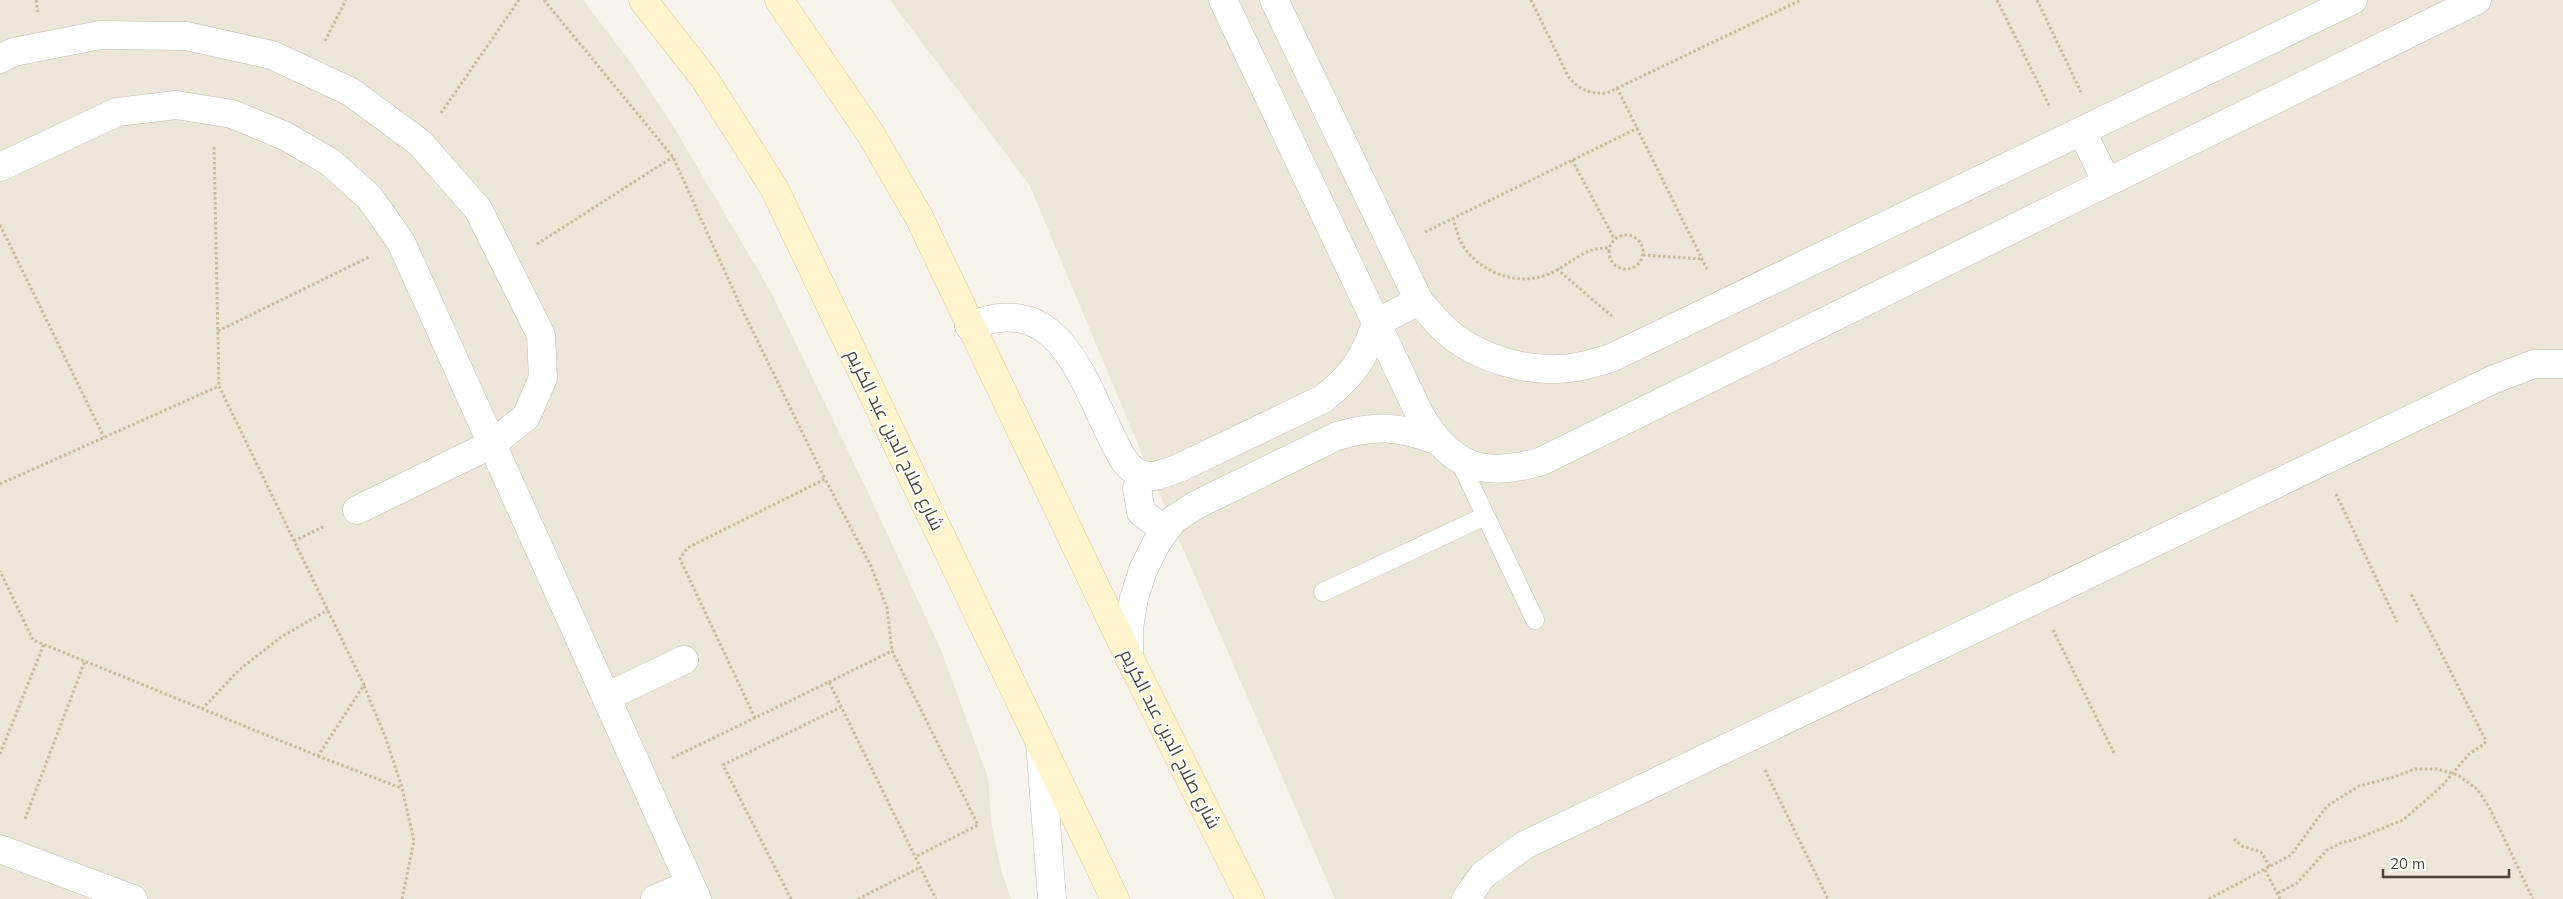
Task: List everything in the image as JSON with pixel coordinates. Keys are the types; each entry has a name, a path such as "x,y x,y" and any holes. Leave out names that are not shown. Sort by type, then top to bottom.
{"main road":[{"name":"شارع صلاح الدين عبد الكريم","path":"643,0 704,78 774,188 1116,899"},
{"name":"شارع صلاح الدين عبد الكريم","path":"779,0 880,150 919,218 968,326 1129,657 1250,899"}],"street":[{"path":"1223,0 1420,415 1435,440"},
{"path":"1274,0 1419,301 1443,328 1472,348 1505,362 1541,369 1576,367 1611,358 2352,0"},
{"path":"1129,657 1129,628 1134,598 1143,570 1173,520 1196,505 1337,436 1361,429 1386,427 1411,431 1435,440 1458,458 1485,469 1514,470 1542,461 2476,0"},
{"path":"0,59 14,52 100,35 186,36 272,55 351,92 420,143 478,209 541,335 543,378 526,417 492,444 357,510"},
{"path":"0,167 117,112 176,105 232,114 286,136 330,162 369,197 401,242 693,891 655,899"},
{"path":"2081,131 2106,181"},
{"path":"968,326 985,319 1003,316 1022,318 1039,324 1054,334 1072,356 1124,462 1143,475 1156,476 1179,468 1323,399 1342,385 1357,367 1369,346 1376,323 1419,301"},
{"path":"1466,899 1482,875 1525,845 2492,380 2534,364 2563,364"},
{"path":"1143,475 1137,488 1141,512 1158,525 1169,526"},
{"path":"606,697 684,660"},
{"path":"1040,743 1052,899"},
{"path":"6,851 133,899"}],"lane":[{"path":"1458,458 1535,620"},
{"path":"1323,592 1485,516"}],"path":[{"path":"420,143 519,0"},
{"path":"544,0 673,157 740,305 825,480 871,566 887,608 892,652 978,825 916,856"},
{"path":"1531,0 1575,85 1585,91 1596,94 1607,93 1801,0"},
{"path":"1997,0 2081,131"},
{"path":"2037,0 2081,131"},
{"path":"1617,88 1724,303"},
{"path":"214,111 219,386 364,685 385,736 402,788 414,841 402,899"},
{"path":"1393,247 1638,128"},
{"path":"506,264 673,157"},
{"path":"1572,160 1614,238"},
{"path":"1453,218 1460,241 1475,260 1495,274 1518,279 1542,277 1582,252 1595,247 1609,248"},
{"path":"0,225 104,437"},
{"path":"1625,234 1635,237 1642,245 1643,255 1637,265 1628,269 1617,266 1610,258 1609,248 1614,238 1625,234"},
{"path":"218,331 401,242"},
{"path":"1643,255 1702,260"},
{"path":"1557,269 1643,343"},
{"path":"0,484 219,386"},
{"path":"2321,463 2397,622"},
{"path":"756,718 681,563 681,555 687,548 825,480"},
{"path":"0,571 33,640 318,756 402,788"},
{"path":"2278,893 2297,883 2327,850 2403,820 2453,774 2469,754 2483,746 2486,741 2411,594"},
{"path":"2038,599 2114,753"},
{"path":"202,709 239,670 282,637 328,610"},
{"path":"0,754 44,644"},
{"path":"640,773 892,652"},
{"path":"6,851 85,661"},
{"path":"829,682 936,899"},
{"path":"318,756 364,685"},
{"path":"791,899 723,765 841,707"},
{"path":"1749,738 1828,899"},
{"path":"2209,899 2291,855 2327,806 2359,786 2394,778 2415,769 2437,769 2453,774 2476,789 2489,807 2533,899"},
{"path":"2234,839 2242,846 2261,852 2270,867"},
{"path":"858,899 921,868"},
{"path":"2266,870 2280,899"}],"shaded area":[{"path":"0,0 583,0 631,63 672,124 771,292 866,488 941,650 988,778 992,827 1002,873 1011,899 0,899"},
{"path":"890,0 2563,0 2563,899 1335,899 1144,459 1030,186"}]}
